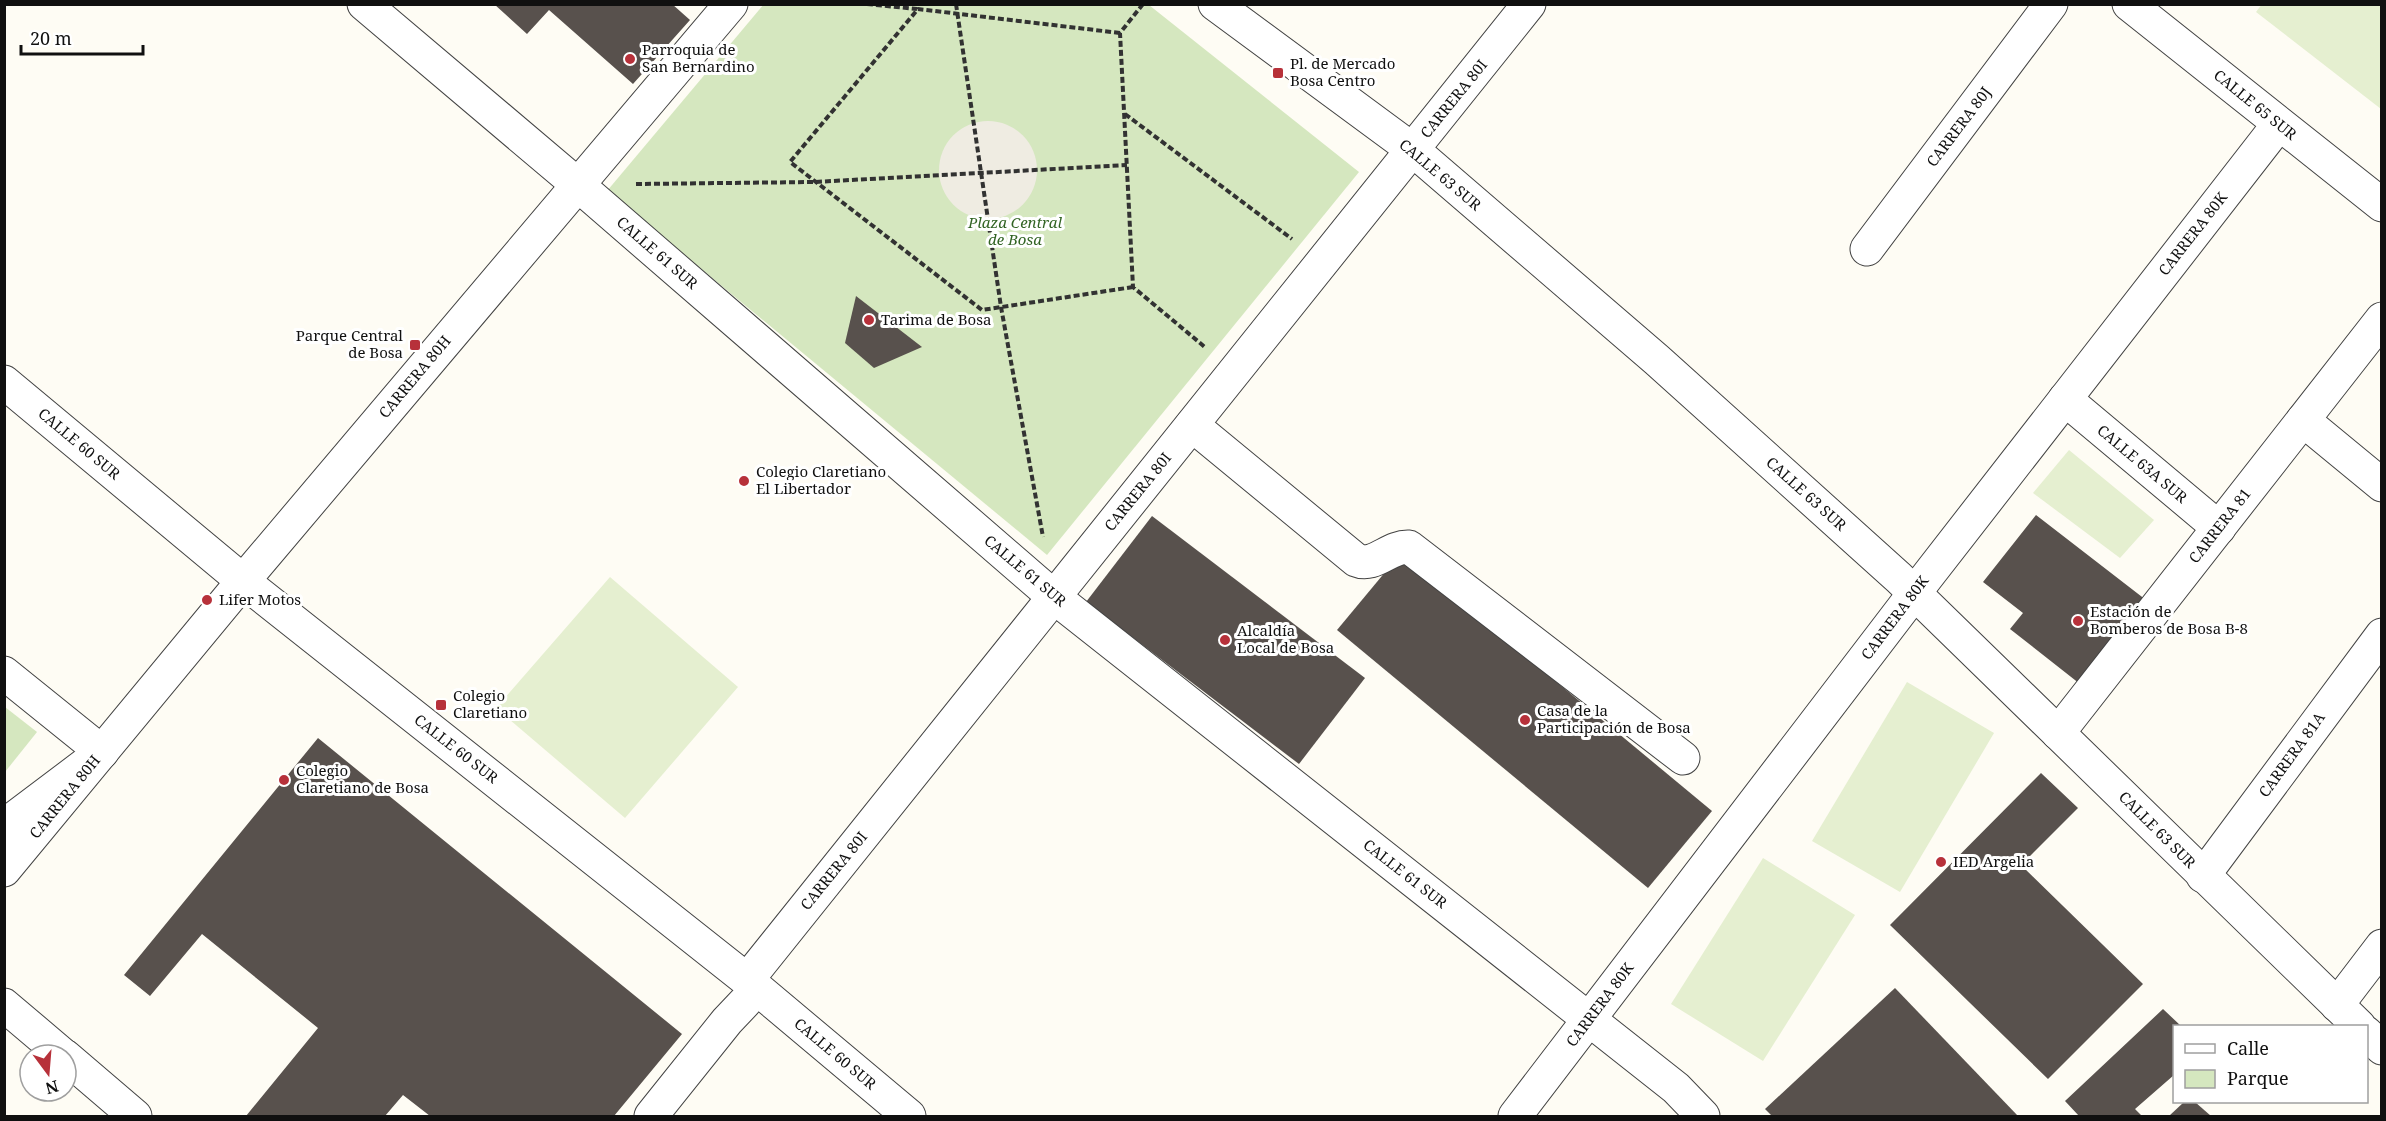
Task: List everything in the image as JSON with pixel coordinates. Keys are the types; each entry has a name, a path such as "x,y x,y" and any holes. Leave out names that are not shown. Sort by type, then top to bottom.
{"street":[{"name":"CALLE 61 SUR","path":"364,4 578,185 1054,597 1676,1088 1703,1116"},
{"name":"CARRERA 80H","path":"4,870 243,581 731,4"},
{"name":"CALLE 63 SUR","path":"1215,4 1413,150 1657,360 1916,593 2348,1016"},
{"name":"CARRERA 80I","path":"651,1116 1054,597 1529,4"},
{"name":"CARRERA 80J","path":"1867,249 2051,4"},
{"name":"CALLE 65 SUR","path":"2129,4 2382,205"},
{"name":"CARRERA 80K","path":"1515,1116 2278,124"},
{"name":"CARRERA 81","path":"2058,733 2382,319"},
{"name":"CALLE 60 SUR","path":"4,382 243,581 746,991 909,1116"},
{"name":"CALLE 63A SUR","path":"2065,399 2219,528"},
{"path":"2303,420 2382,485"},
{"path":"1192,425 1356,560 1363,563 1370,562 1392,549 1409,547 1683,758"},
{"name":"CARRERA 81A","path":"2203,876 2382,635"},
{"path":"4,673 102,752"},
{"name":"CARRERA 80H","path":"4,826 102,752"},
{"path":"2348,1016 2382,946"},
{"path":"4,1005 49,1043"},
{"path":"2368,1034 2382,1048"},
{"path":"78,1067 135,1116"}],"path":[{"path":"867,4 1120,33"},
{"path":"956,4 1001,307 1044,539"},
{"path":"1143,4 1120,33 1132,287 1235,372"},
{"path":"918,9 790,162 982,310 1132,287"},
{"path":"1124,114 1323,262"},
{"path":"578,185 814,182 1127,165"}],"green space":[{"name":"Plaza Central de Bosa","path":"764,4 1149,5 1359,172 1047,555 607,191"},
{"path":"2262,4 2381,5 2381,109 2256,12"},
{"path":"2069,450 2154,520 2120,558 2033,493"},
{"path":"610,577 738,687 625,818 496,708"},
{"path":"1907,682 1994,733 1900,892 1812,841"},
{"path":"5,707 37,732 5,772"},
{"path":"1763,858 1855,915 1763,1061 1671,1004"}],"shaded area":[{"path":"978,121 998,121 1023,135 1034,151 1037,170 1034,189 1023,205 998,219 978,219 961,211 947,197 939,180 939,160 947,143 961,129"}],"building":[{"name":"Parroquia de San Bernardino","path":"494,4 672,4 690,20 633,84 549,10 527,34"},
{"name":"Tarima de Bosa","path":"856,296 922,347 874,368 845,343"},
{"path":"2036,515 2146,600 2080,684 2010,629 2023,613 1983,582"},
{"name":"Alcaldía Local de Bosa","path":"1152,516 1365,678 1299,764 1086,602"},
{"name":"Casa de la Participación de Bosa","path":"1401,553 1712,811 1648,888 1337,630"},
{"path":"318,738 682,1034 614,1116 430,1116 403,1095 385,1116 246,1116 318,1028 202,934 150,996 124,975"},
{"path":"2041,773 2078,808 2021,865 2143,984 2048,1079 1890,925"},
{"path":"1895,988 2018,1116 1772,1116 1765,1109"},
{"path":"2163,1009 2180,1025 2173,1025 2173,1076 2135,1109 2142,1116 2079,1116 2065,1101"},
{"path":"2183,1103 2196,1103 2211,1116 2169,1116"}],"place":[{"name":"Parroquia de San Bernardino","path":"630,59"},
{"name":"Pl. de Mercado Bosa Centro","path":"1278,73"},
{"name":"Tarima de Bosa","path":"869,320"},
{"name":"Parque Central de Bosa","path":"415,345"},
{"name":"Colegio Claretiano El Libertador","path":"744,481"},
{"name":"Lifer Motos","path":"207,600"},
{"name":"Estación de Bomberos de Bosa B-8","path":"2078,621"},
{"name":"Alcaldía Local de Bosa","path":"1225,640"},
{"name":"Colegio Claretiano","path":"441,705"},
{"name":"Casa de la Participación de Bosa","path":"1525,720"},
{"name":"Colegio Claretiano de Bosa","path":"284,780"},
{"name":"IED Argelia","path":"1941,862"}]}
